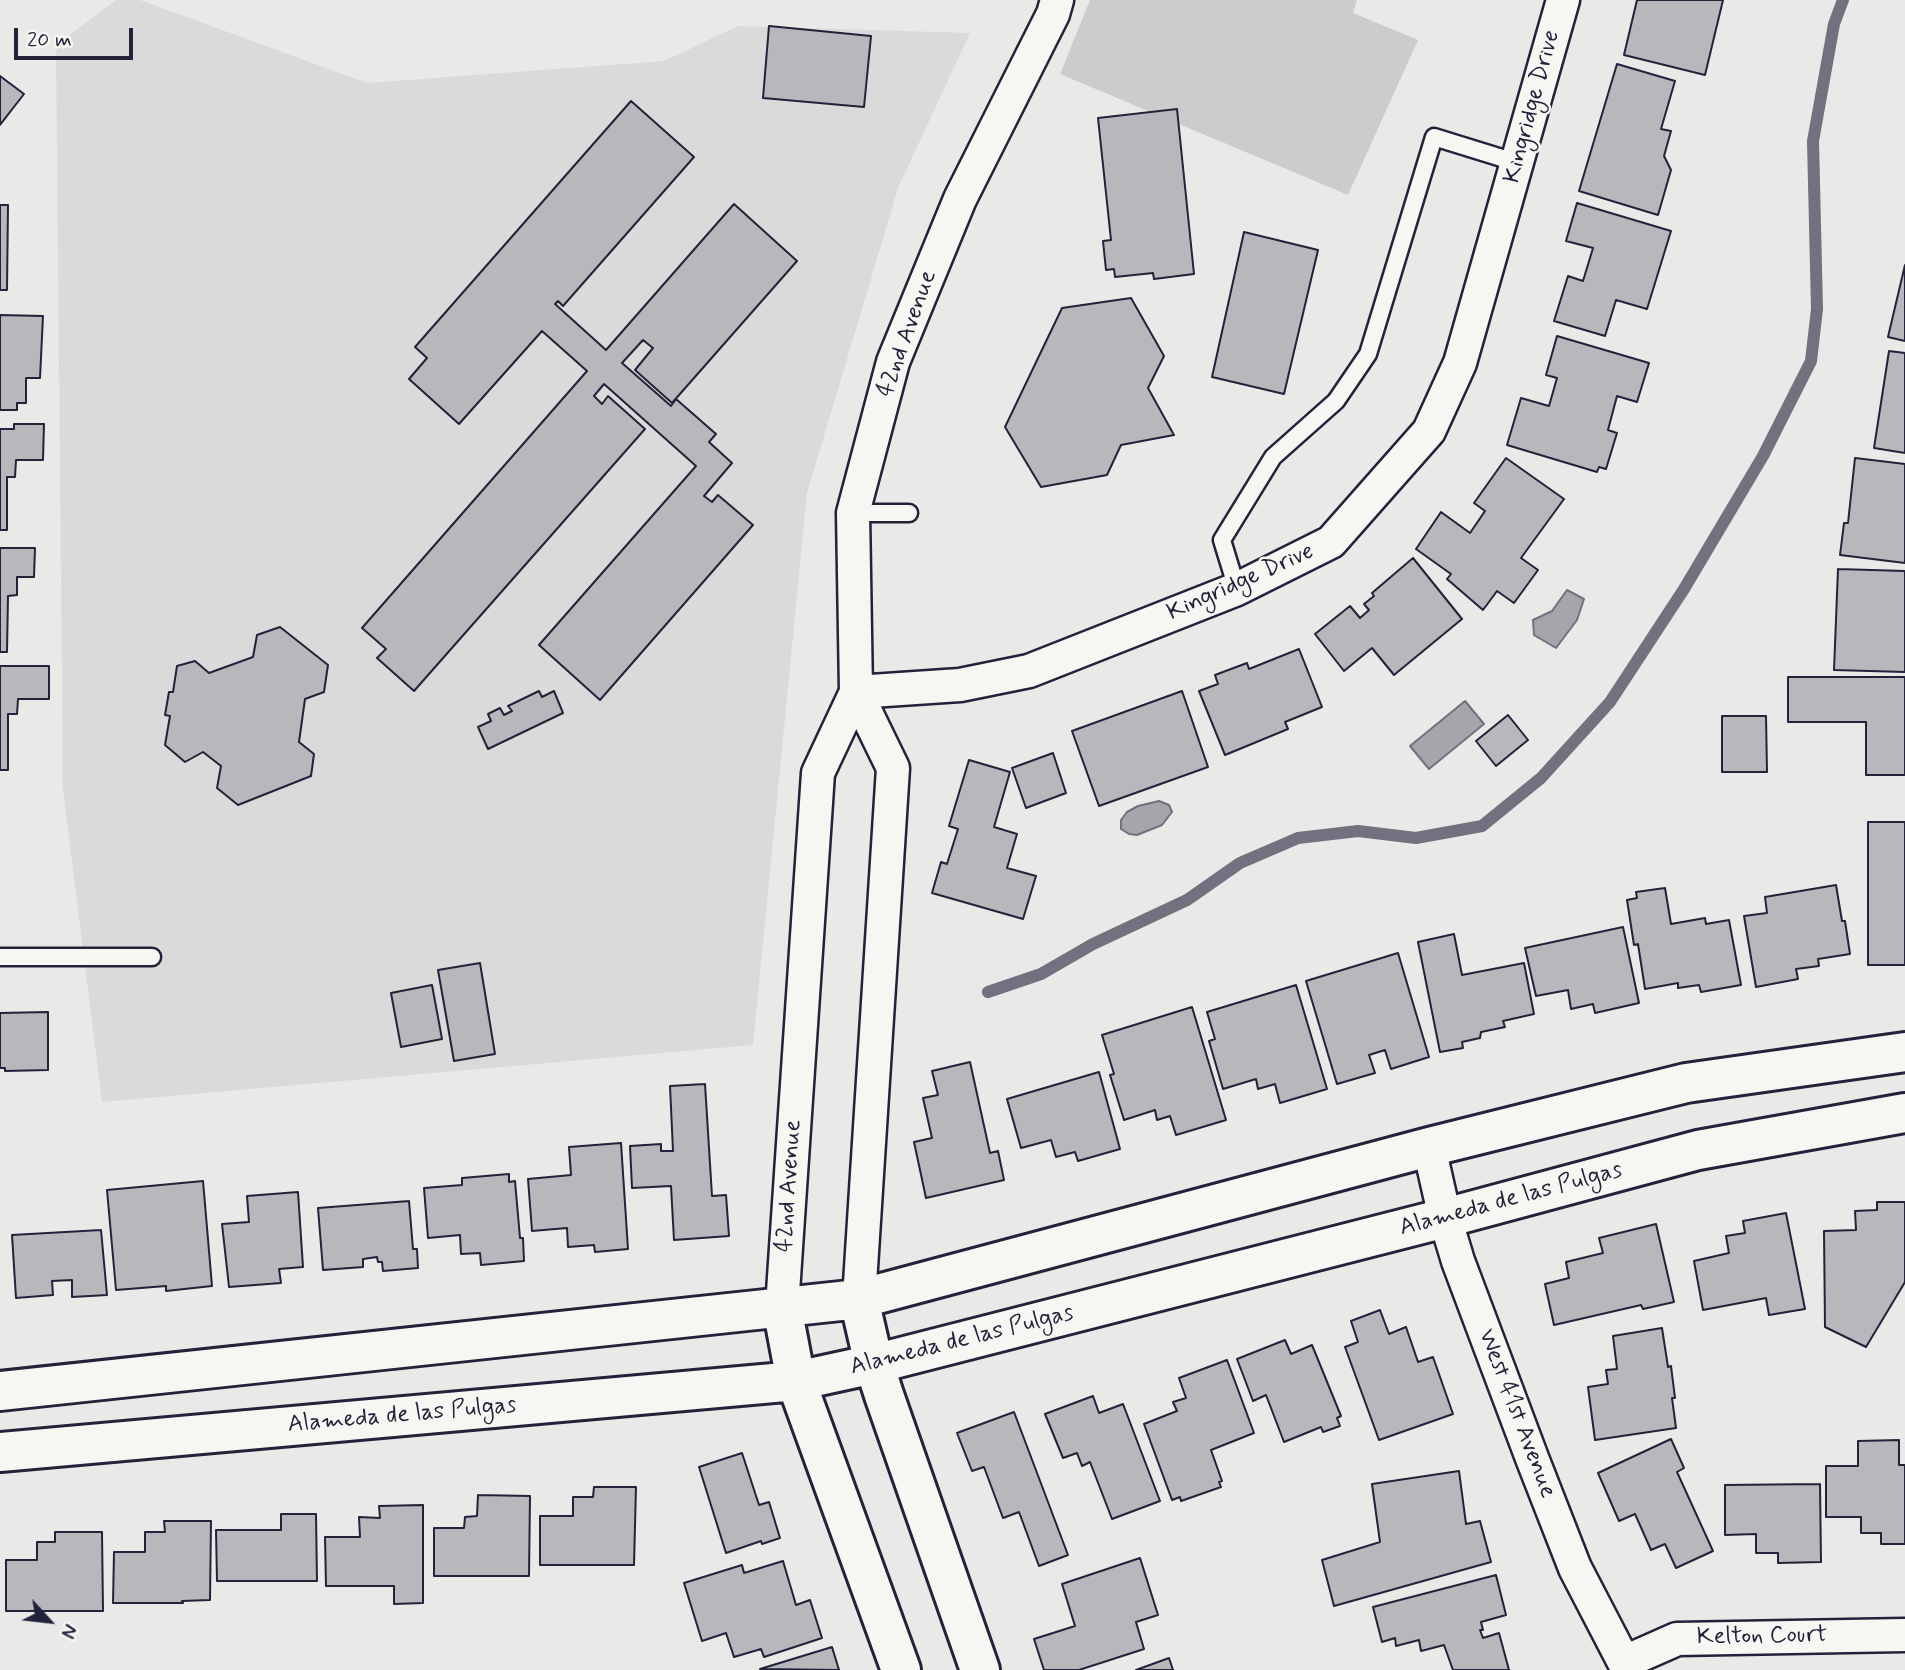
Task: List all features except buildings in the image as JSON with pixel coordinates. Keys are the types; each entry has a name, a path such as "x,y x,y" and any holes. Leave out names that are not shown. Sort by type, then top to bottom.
{"main road":[{"path":"0,1391 859,1299 1429,1147 1686,1083 1905,1052"},
{"name":"Alameda de las Pulgas","path":"0,1452 796,1381 874,1364 1445,1218 1698,1150 1905,1113"},
{"name":"42nd Avenue","path":"859,1299 874,1364 980,1670"},
{"name":"42nd Avenue","path":"782,1307 796,1381 901,1670"}],"street":[{"name":"42nd Avenue","path":"859,1299 893,768 856,692 853,513 893,362 960,199 1053,14 1057,0"},
{"name":"Kingridge Drive","path":"856,692 960,685 1029,671 1237,589 1331,542 1429,431 1460,363 1563,0"},
{"name":"42nd Avenue","path":"782,1307 818,773 856,692"},
{"name":"West 41st Avenue","path":"1429,1147 1445,1218 1468,1285 1575,1568 1626,1666"},
{"name":"Kelton Court","path":"1626,1666 1677,1639 1905,1635"}],"lane":[{"path":"1237,589 1222,540 1273,457 1336,401 1368,354 1434,137 1518,163"},
{"path":"853,513 909,513"},
{"path":"0,957 152,957"}],"shaded area":[{"path":"116,0 140,0 367,83 664,61 738,26 970,33 898,188 807,493 753,1045 102,1102 63,789 56,45"},
{"path":"1090,0 1357,0 1353,13 1418,40 1348,195 1060,74"},
{"path":"1567,590 1584,599 1577,620 1556,648 1534,635 1533,620 1552,611"},
{"path":"1465,701 1484,724 1429,769 1410,746"},
{"path":"1159,801 1169,805 1172,812 1162,825 1137,835 1121,829 1121,820 1127,812"}],"waterway":[{"path":"988,992 1041,974 1093,944 1187,900 1240,863 1298,838 1358,831 1416,838 1482,826 1541,778 1610,702 1684,589 1763,456 1811,361 1817,309 1813,141 1834,24 1843,0"}]}
